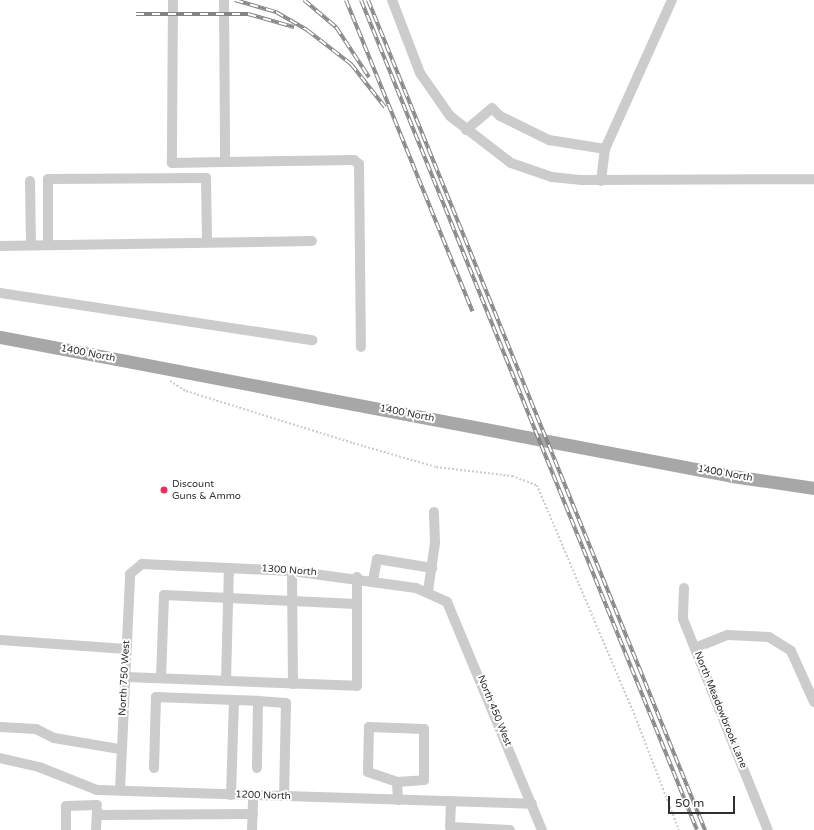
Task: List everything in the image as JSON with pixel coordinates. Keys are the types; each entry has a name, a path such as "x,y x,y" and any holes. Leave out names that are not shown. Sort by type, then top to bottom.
{"main road":[{"name":"1400 North","path":"0,337 577,447 814,488"}],"street":[{"path":"173,0 172,163 354,160 359,164 362,347"},
{"path":"224,0 226,162"},
{"path":"392,0 420,72 450,116 466,130 511,163 552,178 601,181 814,178"},
{"path":"601,181 605,149 672,0"},
{"path":"466,130 492,108 500,116 549,140 605,149"},
{"path":"48,245 48,179 206,178 207,242"},
{"path":"30,181 31,246"},
{"path":"0,246 312,241"},
{"path":"0,293 312,340"},
{"path":"428,591 432,568 434,512"},
{"path":"373,580 378,559 432,568"},
{"name":"1300 North","path":"135,568 150,564 292,571 357,577 428,591 440,597"},
{"name":"North 750 West","path":"120,790 120,749 126,677 128,580 135,568"},
{"path":"226,680 230,598 229,568"},
{"path":"292,571 294,602 293,684"},
{"path":"126,677 356,686 357,577"},
{"name":"North Meadowbrook Lane","path":"684,588 683,619 768,830"},
{"path":"161,678 164,595 357,604"},
{"name":"North 450 West","path":"440,597 457,619 542,830"},
{"path":"695,648 728,635 769,637 780,642 799,664 814,702"},
{"path":"0,640 126,649"},
{"path":"154,768 156,697 286,702 284,796"},
{"path":"231,795 234,700"},
{"path":"257,768 258,701"},
{"path":"0,727 36,729 54,738 120,749"},
{"path":"369,727 424,729 424,780 397,782 368,772 369,727"},
{"name":"1200 North","path":"0,758 39,767 97,790 532,804"},
{"path":"397,782 398,800"},
{"path":"96,830 97,790"},
{"path":"252,830 253,796"},
{"path":"450,801 450,827 510,830"},
{"path":"66,830 66,806 97,810 252,814"}],"path":[{"path":"168,380 186,391 352,443 436,467 512,476 537,485 637,721 679,830"}],"railway":[{"path":"235,0 276,12 307,30 351,64 385,107"},
{"path":"304,0 336,27 369,77"},
{"path":"346,0 472,311"},
{"path":"361,0 697,830"},
{"path":"368,0 705,830"},
{"path":"136,14 248,14 294,27"}],"place":[{"name":"Discount Guns & Ammo","path":"164,490"}]}
